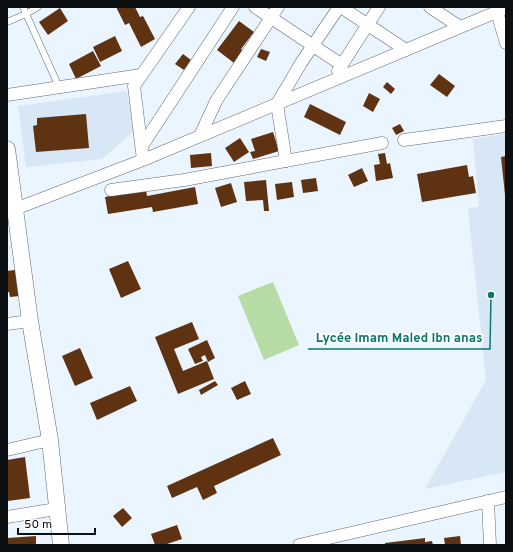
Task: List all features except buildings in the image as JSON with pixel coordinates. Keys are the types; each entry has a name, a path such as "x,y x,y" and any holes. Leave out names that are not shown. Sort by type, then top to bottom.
{"main road":[{"path":"7,149 11,211 50,440 56,509 61,545"}],"street":[{"path":"143,160 134,86 189,7"},
{"path":"142,146 233,7"},
{"path":"254,7 342,65"},
{"path":"200,136 216,100 278,7"},
{"path":"286,161 277,104 312,46 340,7 406,50"},
{"path":"331,82 380,7"},
{"path":"430,7 460,27"},
{"path":"11,211 143,160 502,10 506,43"},
{"path":"7,95 141,75"},
{"path":"404,140 506,126"},
{"path":"111,190 184,180 382,143"},
{"path":"7,324 30,321"},
{"path":"7,450 50,440"},
{"path":"299,545 506,497"},
{"path":"488,501 490,545"},
{"path":"7,517 56,509"}],"lane":[{"path":"23,7 59,87"},
{"path":"7,22 38,7"}],"shaded area":[{"path":"127,91 133,132 102,159 26,167 18,106"},
{"path":"506,134 506,472 425,489 486,380 468,209 479,206 473,139"}],"green space":[{"path":"273,282 299,345 264,360 238,296"}],"place":[{"name":"Lycée Imam Maled Ibn anas","path":"491,295"}]}
